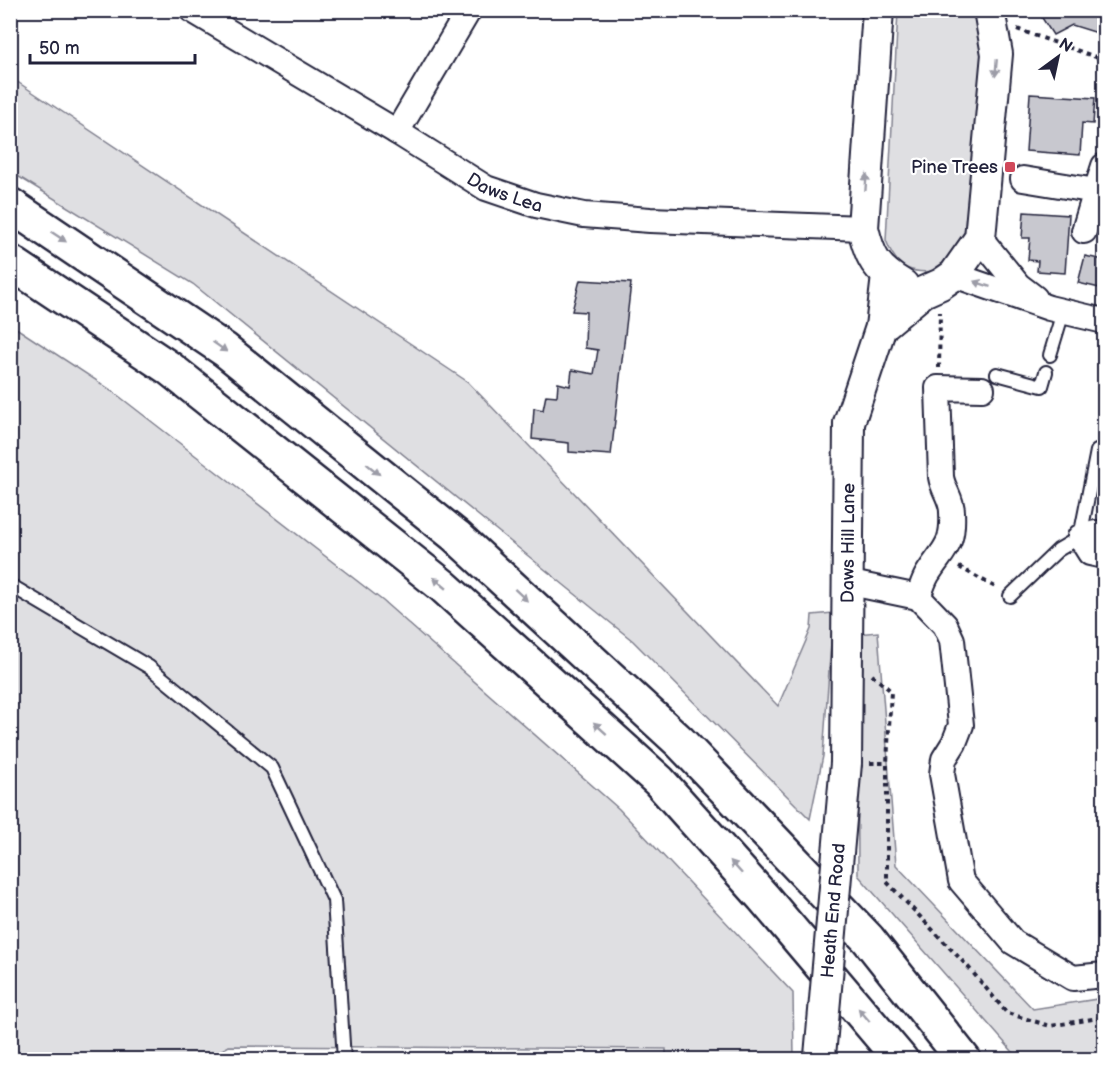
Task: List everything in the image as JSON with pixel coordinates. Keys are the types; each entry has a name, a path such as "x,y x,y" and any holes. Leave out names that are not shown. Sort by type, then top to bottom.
{"highway":[{"path":"10,205 225,350 456,536 680,741 868,939 964,1059"},
{"path":"10,262 169,368 443,586 659,781 763,897 902,1059"}],"street":[{"name":"Daws Lea","path":"192,10 397,132 486,188 537,205 584,214 720,224 864,228"},
{"path":"397,132 469,10"},
{"path":"878,10 864,228 870,255 887,276 908,288 939,284 1104,321"},
{"path":"881,327 939,284 980,238 997,54 990,15"},
{"path":"1084,231 1104,166"},
{"path":"1023,179 1096,191"},
{"path":"980,238 1018,285 1056,310"},
{"name":"Daws Hill Lane","path":"846,763 849,423 881,327 887,276"},
{"path":"918,597 927,576 941,557 950,539 952,510 941,477 938,388 989,382"},
{"path":"1104,534 1095,533 1080,537 1090,553 1104,556"},
{"path":"846,582 918,597 945,625 952,640 961,725 944,759 942,774 961,881 1013,942 1073,978 1104,975"},
{"name":"Heath End Road","path":"819,1058 846,763"}],"lane":[{"path":"1050,355 1056,310"},
{"path":"989,382 1042,386 1046,372"},
{"path":"1010,596 1058,550 1080,537 1098,451"},
{"path":"10,585 149,667 272,768 334,900 344,1059"}],"path":[{"path":"990,15 1104,60"},
{"path":"938,388 939,284"},
{"path":"941,557 1010,596"}],"shaded area":[{"path":"898,11 982,11 987,35 974,225 943,270 923,272 907,268 895,258 886,240"},
{"path":"10,77 468,382 778,706 811,629 812,615 833,613 823,756 810,819 633,641 193,284 11,172"},
{"path":"10,324 111,390 383,601 619,809 793,993 794,1059 666,1059 666,1049 229,1046 206,1059 11,1059"},
{"path":"878,632 896,865 1033,1009 1104,998 1104,1053 1100,1055 1103,1059 1019,1059 858,875 857,634"}],"building":[{"path":"1037,10 1104,10 1104,35 1072,25 1053,35"},
{"path":"1030,94 1095,98 1093,124 1082,123 1080,155 1026,151"},
{"path":"1024,212 1069,215 1065,273 1037,271 1038,261 1028,260 1030,238 1022,238"},
{"path":"1085,256 1104,260 1104,289 1078,283"},
{"path":"580,280 631,283 611,455 569,452 569,443 532,439 534,408 543,410 546,395 557,396 558,383 570,386 572,370 594,374 598,350 585,348 586,312 572,311"}],"place":[{"name":"Pine Trees","path":"1010,167"}]}
